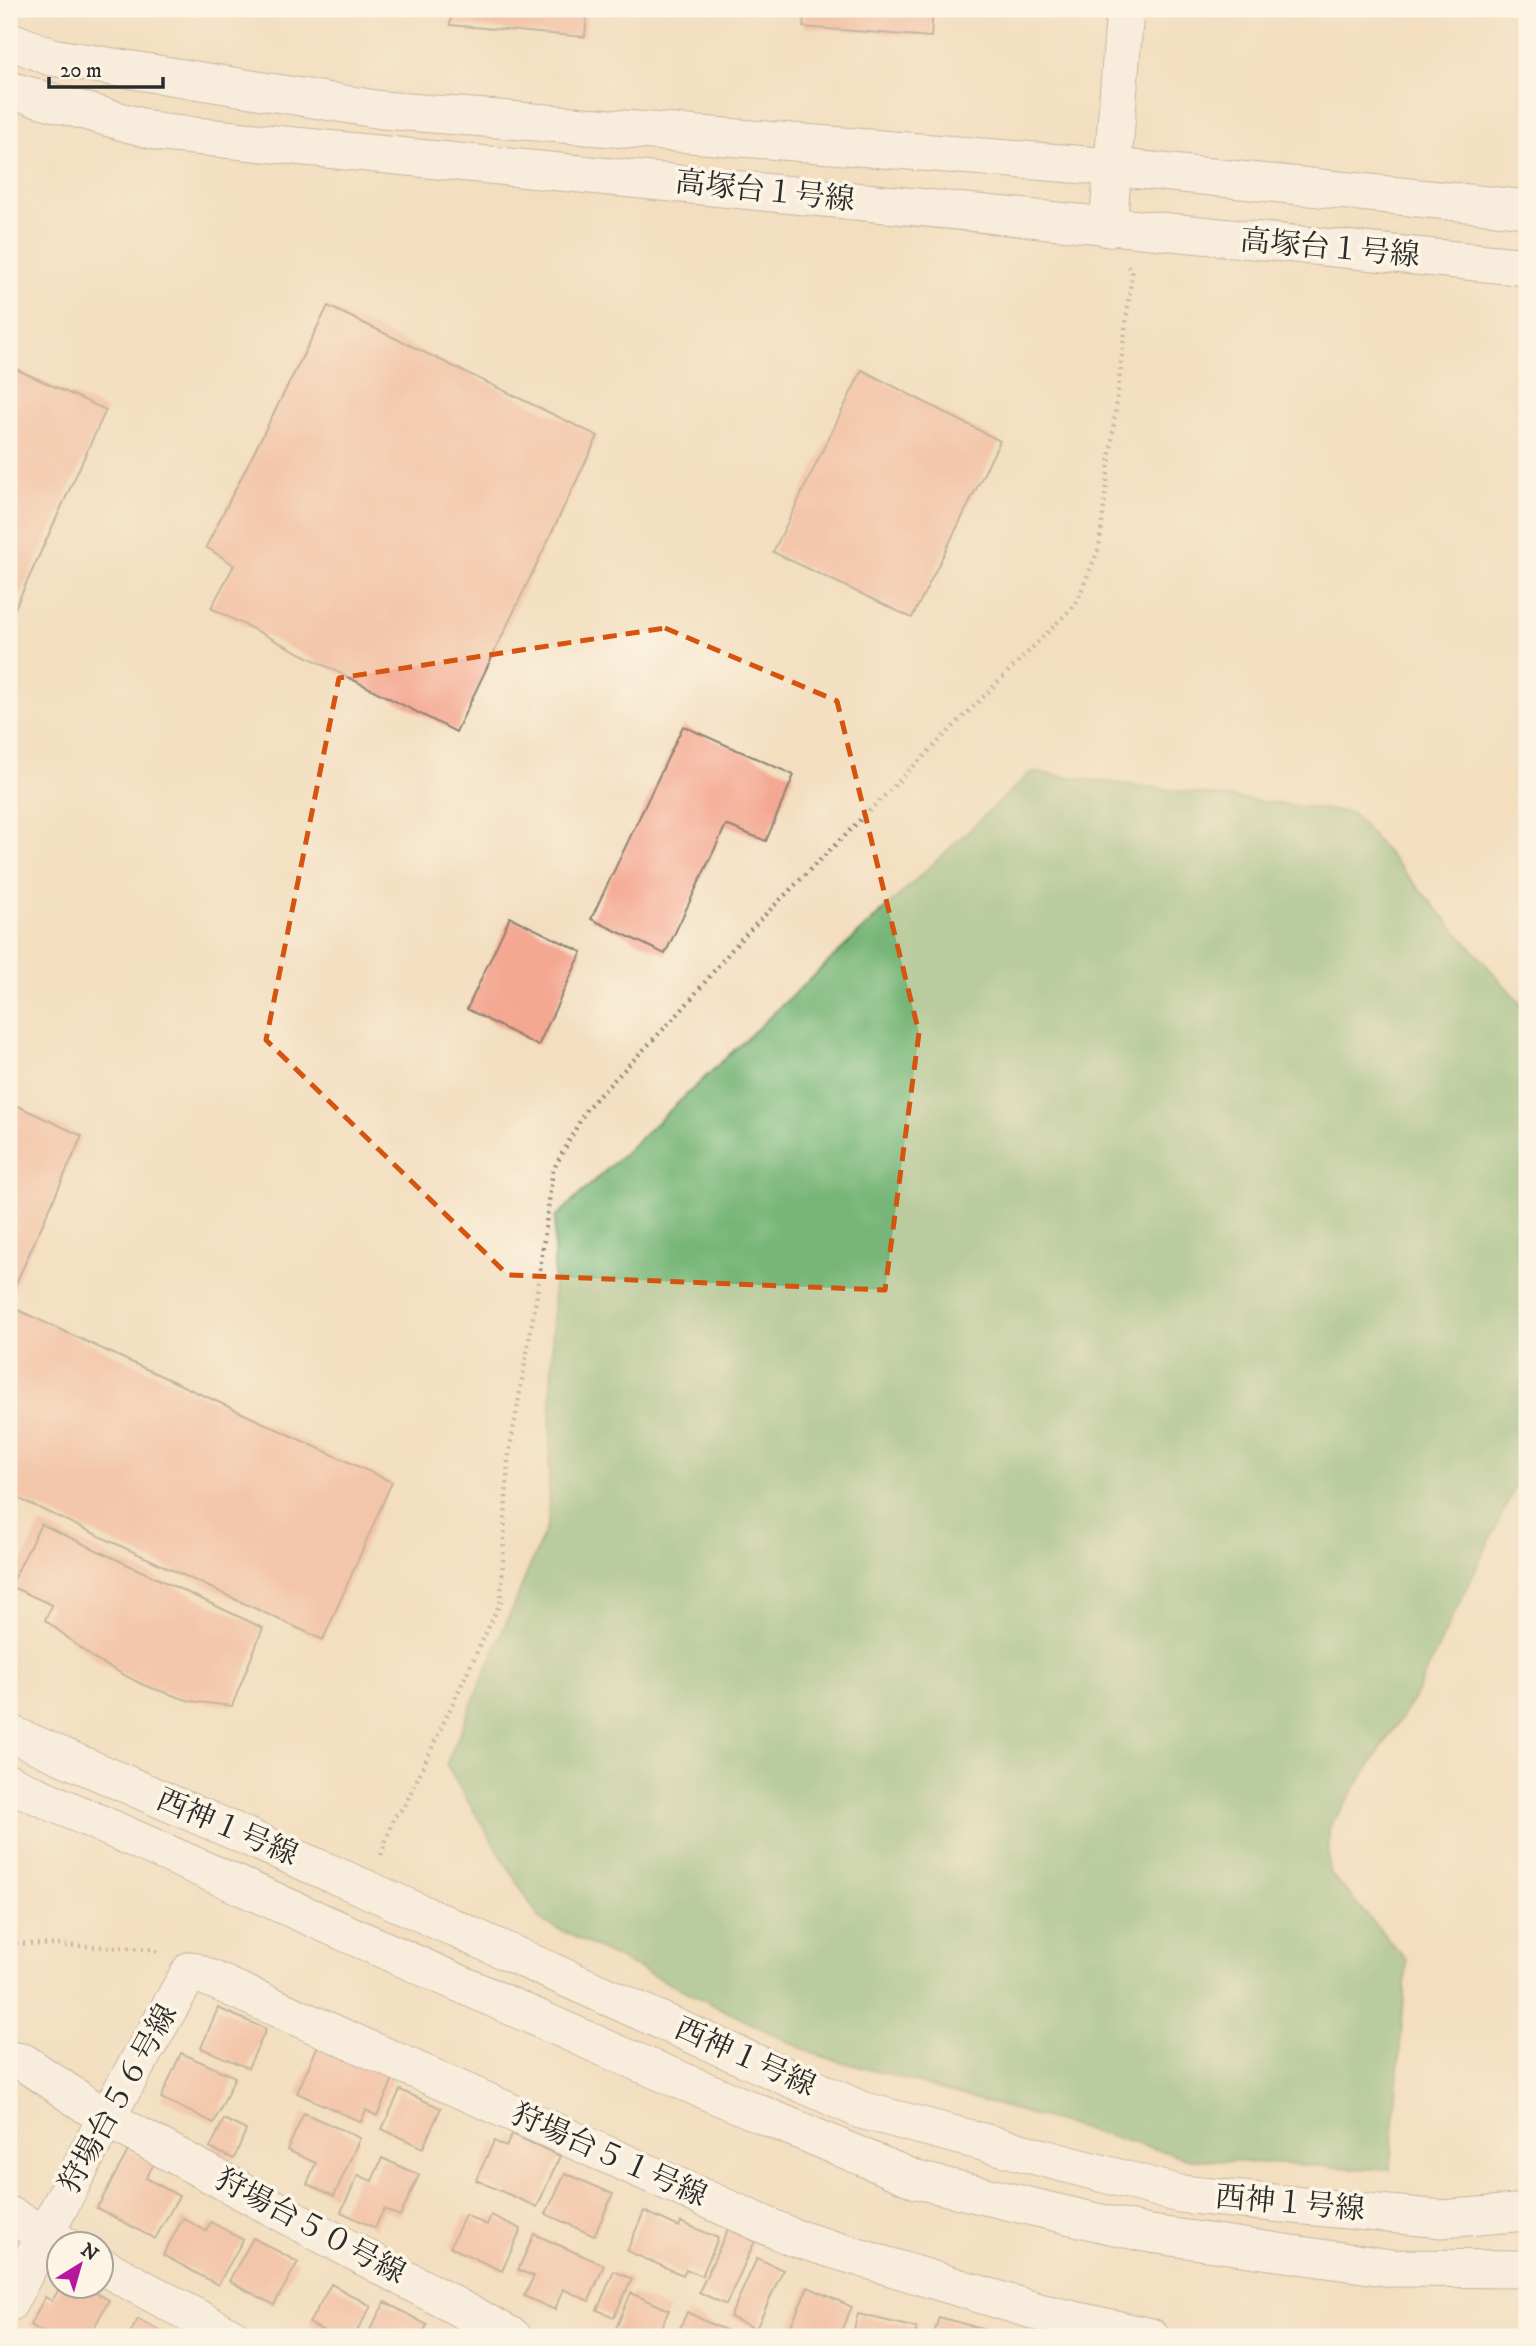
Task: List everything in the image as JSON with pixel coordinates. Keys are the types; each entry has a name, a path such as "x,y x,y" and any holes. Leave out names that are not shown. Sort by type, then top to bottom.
{"street":[{"path":"1108,228 1125,9"},
{"name":"高塚台１号線","path":"9,40 51,57 382,110 1112,167 1527,209"},
{"name":"高塚台１号線","path":"9,90 163,133 1108,228 1527,267"},
{"name":"西神１号線","path":"9,1733 861,2110 1180,2194 1442,2219 1527,2212"},
{"name":"西神１号線","path":"9,1783 616,2053 917,2180 1158,2235 1391,2268 1527,2269"},
{"name":"狩場台５６号線","path":"58,2230 106,2118 191,1970"},
{"name":"狩場台５１号線","path":"191,1970 792,2237 1035,2325 1150,2337"},
{"name":"狩場台５０号線","path":"9,2060 23,2062 106,2118 513,2337"},
{"path":"9,2215 46,2236"},
{"name":"狩場台５６号線","path":"9,2303 46,2251"},
{"path":"116,2274 232,2337"}],"path":[{"path":"369,1890 394,1817 404,1807 501,1601 508,1460 536,1300 553,1170 587,1108 681,1011 738,942 1076,604 1099,548 1132,272 1108,228"},
{"path":"9,1943 153,1950 191,1970"}],"highlighted area":[{"path":"665,628 837,701 919,1033 885,1290 508,1275 266,1040 339,678"}],"green space":[{"path":"1031,772 1352,813 1527,1011 1527,1462 1414,1698 1329,1828 1329,1872 1407,1961 1390,2170 1191,2159 814,2054 540,1920 446,1765 548,1524 555,1218"}],"building":[{"path":"452,9 587,9 585,37 450,25"},
{"path":"805,9 933,9 931,37 803,27"},
{"path":"328,306 598,436 456,732 211,608 234,565 206,547"},
{"path":"9,366 106,410 9,621"},
{"path":"862,370 1000,441 912,618 773,552"},
{"path":"683,726 794,775 766,841 726,825 665,954 591,919"},
{"path":"510,917 582,952 538,1046 467,1009"},
{"path":"9,1102 82,1136 9,1299"},
{"path":"9,1306 392,1482 323,1640 9,1494"},
{"path":"41,1524 263,1628 232,1706 190,1701 143,1685 96,1660 45,1620 52,1605 10,1586"},
{"path":"218,2008 266,2029 248,2068 201,2048"},
{"path":"319,2043 394,2077 377,2116 366,2110 361,2122 297,2093"},
{"path":"181,2053 235,2077 214,2123 161,2098"},
{"path":"400,2090 441,2108 423,2148 382,2129"},
{"path":"304,2113 360,2138 334,2196 307,2184 316,2163 287,2150"},
{"path":"224,2119 246,2130 234,2159 210,2148"},
{"path":"512,2134 560,2156 537,2207 476,2180 494,2141 506,2147"},
{"path":"128,2151 154,2164 146,2178 179,2196 155,2239 97,2208"},
{"path":"382,2158 419,2175 400,2216 384,2209 375,2228 341,2212 358,2175 372,2181"},
{"path":"565,2173 613,2194 594,2236 546,2214"},
{"path":"644,2211 679,2227 681,2222 718,2238 702,2276 686,2269 683,2275 627,2251"},
{"path":"465,2215 487,2225 491,2215 521,2229 502,2271 450,2247"},
{"path":"183,2218 206,2231 211,2222 243,2240 218,2285 163,2255"},
{"path":"728,2229 755,2241 726,2305 699,2292"},
{"path":"534,2234 604,2265 589,2301 563,2289 555,2310 524,2296 534,2276 518,2270"},
{"path":"253,2238 298,2262 274,2305 229,2281"},
{"path":"757,2258 783,2270 756,2329 730,2317"},
{"path":"614,2271 632,2279 614,2317 597,2310"},
{"path":"331,2284 371,2306 354,2337 335,2337 309,2323"},
{"path":"808,2287 852,2307 838,2337 800,2337 788,2332"},
{"path":"631,2293 669,2310 657,2337 613,2335"},
{"path":"45,2297 46,2300 109,2300 89,2337 80,2337 68,2331 65,2337 53,2337 30,2325"},
{"path":"385,2302 427,2325 421,2337 366,2337"},
{"path":"687,2312 709,2323 742,2337 676,2337"},
{"path":"858,2314 917,2328 915,2337 852,2337"},
{"path":"939,2317 1001,2334 1000,2337 933,2337"},
{"path":"138,2319 171,2337 128,2337"}]}
